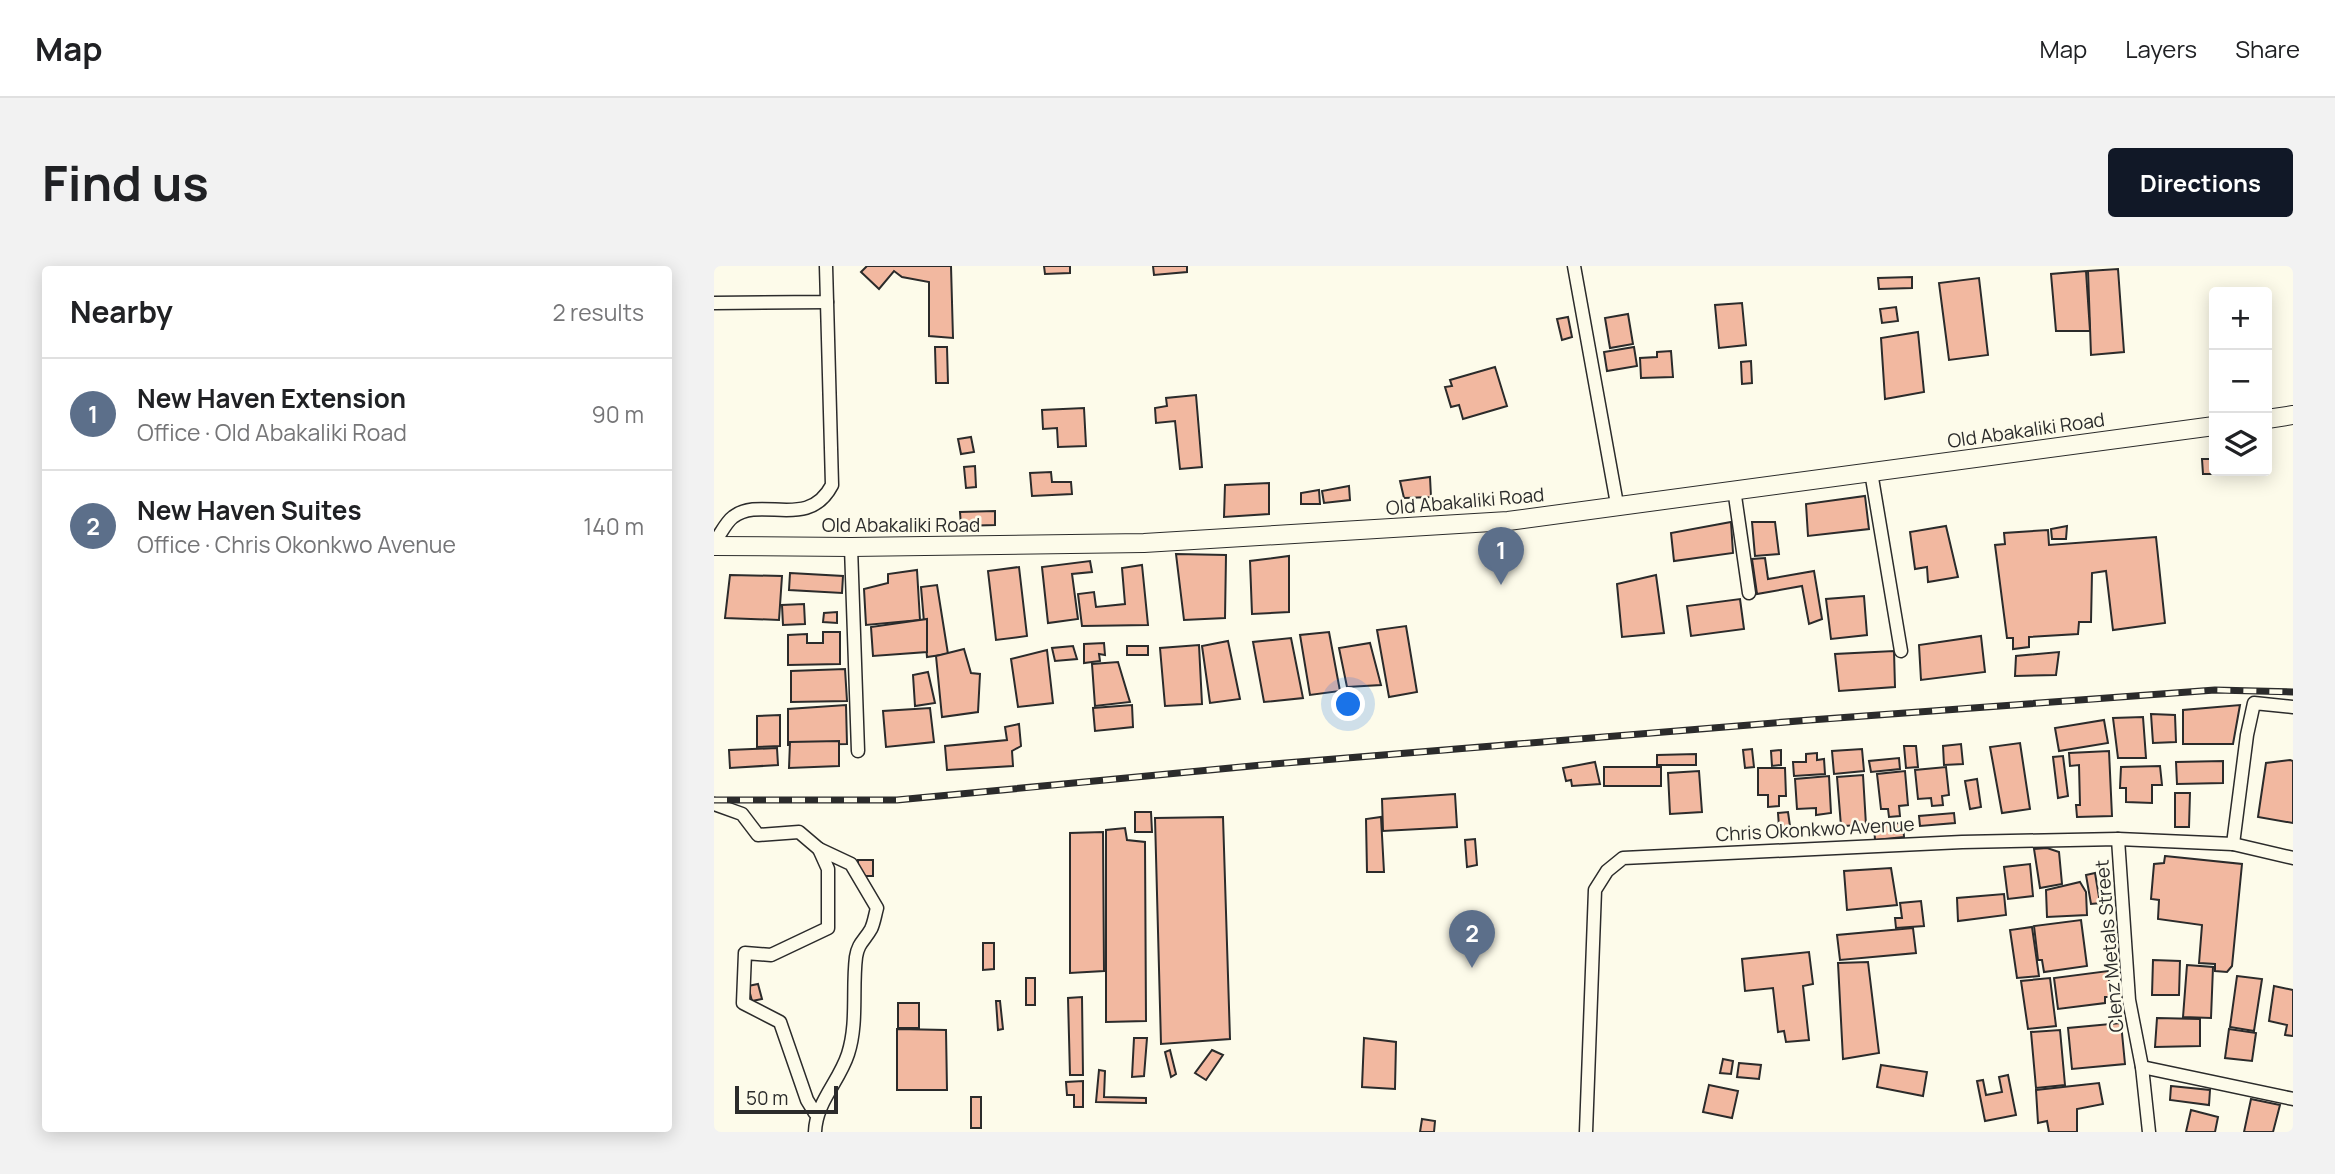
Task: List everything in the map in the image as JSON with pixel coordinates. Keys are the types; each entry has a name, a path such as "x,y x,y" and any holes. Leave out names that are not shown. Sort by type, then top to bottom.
{"main road":[{"path":"2272,418 2293,415"},
{"name":"Old Abakaliki Road","path":"714,544 851,547 1144,543 1508,521 1617,504 2209,427"}],"street":[{"path":"714,544 731,518 742,512 804,509 818,504 832,485 826,266"},
{"path":"1574,266 1617,504"},
{"path":"714,303 827,302"},
{"path":"1871,472 1901,650"},
{"path":"1734,489 1749,593"},
{"path":"851,547 858,751"},
{"path":"2233,844 2247,735 2254,703 2293,707"},
{"path":"714,804 742,814 758,835 799,832 819,849 851,864 877,908 870,931 861,939 856,954 854,1019 849,1053 816,1113 815,1132"},
{"name":"Chris Okonkwo Avenue","path":"1586,1132 1595,890 1607,871 1623,858 1962,842 2118,839 2233,844 2293,858"},
{"name":"Clenz Metals Street","path":"2118,839 2129,1000 2142,1067 2149,1132"},
{"path":"816,1113 807,1100 780,1022 743,1003 745,953 771,955 828,928 828,869 819,849"},
{"path":"2142,1067 2293,1099"}],"building":[{"path":"867,266 951,266 953,338 929,336 929,282 902,277 894,271 879,289 861,272"},
{"path":"1044,266 1070,266 1070,273 1045,274"},
{"path":"1153,266 1187,266 1187,272 1154,275"},
{"path":"2118,269 2124,352 2091,355 2088,271"},
{"path":"2086,271 2090,331 2056,331 2051,274"},
{"path":"1912,277 1912,288 1879,289 1878,278"},
{"path":"1979,278 1988,355 1949,360 1939,283"},
{"path":"1742,303 1746,345 1719,348 1715,305"},
{"path":"1896,307 1898,321 1882,323 1880,309"},
{"path":"1628,314 1633,344 1610,348 1605,318"},
{"path":"1568,317 1572,337 1562,340 1557,319"},
{"path":"1918,332 1924,392 1885,399 1881,338"},
{"path":"935,347 947,347 948,383 936,383"},
{"path":"1634,347 1637,366 1607,371 1604,352"},
{"path":"1671,351 1673,377 1641,378 1640,358 1657,357 1657,352"},
{"path":"1751,361 1752,383 1742,384 1741,362"},
{"path":"1495,367 1507,406 1463,419 1459,405 1451,407 1445,387 1452,386 1450,380"},
{"path":"1196,395 1202,467 1180,469 1175,421 1156,423 1155,408 1167,406 1166,398"},
{"path":"1084,408 1086,446 1058,447 1057,428 1043,429 1042,410"},
{"path":"971,437 974,452 961,454 958,439"},
{"path":"2202,459 2209,459 2209,474 2203,474"},
{"path":"975,466 976,487 966,488 964,467"},
{"path":"1051,472 1052,482 1071,482 1072,494 1032,496 1030,473"},
{"path":"1430,477 1431,497 1404,498 1400,481"},
{"path":"1269,483 1269,514 1224,517 1225,485"},
{"path":"1349,486 1350,500 1324,503 1322,491"},
{"path":"1319,490 1320,504 1301,504 1301,493"},
{"path":"1865,496 1869,529 1808,536 1806,504"},
{"path":"995,511 995,525 961,526 960,512"},
{"path":"1731,522 1733,553 1674,561 1671,533"},
{"path":"1752,522 1775,522 1779,554 1755,556"},
{"path":"1946,526 1958,577 1928,582 1927,567 1915,569 1910,532"},
{"path":"2067,526 2066,539 2052,539 2051,529"},
{"path":"2048,530 2049,545 2156,537 2165,623 2113,630 2106,571 2092,573 2091,622 2079,622 2078,634 2029,637 2029,647 2013,649 2013,638 2007,638 1995,545 2005,544 2004,533"},
{"path":"1176,554 1226,555 1225,618 1184,620"},
{"path":"1289,556 1289,612 1252,614 1250,561"},
{"path":"1765,558 1768,579 1814,571 1822,619 1809,624 1802,586 1757,594 1752,559"},
{"path":"1090,561 1092,572 1072,574 1078,619 1048,623 1042,567"},
{"path":"1142,565 1148,625 1082,626 1078,594 1094,592 1096,607 1125,604 1122,568"},
{"path":"1019,567 1027,636 996,640 988,571"},
{"path":"917,570 920,620 866,625 864,589 888,583 888,574"},
{"path":"790,573 843,576 842,593 789,590"},
{"path":"730,575 782,576 779,620 725,618"},
{"path":"1656,575 1664,633 1622,637 1617,584"},
{"path":"937,585 948,654 927,657 921,587"},
{"path":"1864,596 1867,635 1831,639 1826,599"},
{"path":"1740,599 1744,629 1691,636 1687,606"},
{"path":"804,604 805,624 783,625 782,605"},
{"path":"837,612 837,623 823,622 824,613"},
{"path":"927,619 927,652 873,656 871,627"},
{"path":"1406,626 1417,692 1389,697 1377,630"},
{"path":"823,632 840,632 840,664 788,665 788,635 807,634 807,643 823,643"},
{"path":"1329,632 1340,691 1310,695 1300,635"},
{"path":"1981,636 1985,672 1921,680 1919,645"},
{"path":"1291,638 1303,698 1264,702 1253,642"},
{"path":"1228,641 1240,699 1210,703 1202,646"},
{"path":"1104,643 1105,655 1099,654 1100,661 1084,663 1084,644"},
{"path":"1370,643 1381,685 1347,687 1339,648"},
{"path":"1199,645 1202,704 1165,706 1160,648"},
{"path":"1073,646 1077,659 1055,661 1052,648"},
{"path":"1127,646 1148,646 1148,655 1127,655"},
{"path":"964,649 971,673 980,674 978,712 942,717 936,656"},
{"path":"1047,650 1053,703 1018,707 1011,659"},
{"path":"1894,651 1895,687 1839,691 1835,654"},
{"path":"2059,652 2056,675 2015,676 2016,656"},
{"path":"1118,662 1130,702 1095,706 1092,664"},
{"path":"845,669 847,701 791,702 791,671"},
{"path":"928,672 935,703 915,706 913,675"},
{"path":"846,705 847,744 788,745 788,709"},
{"path":"1132,705 1133,727 1095,731 1093,708"},
{"path":"2240,705 2233,744 2183,744 2183,710"},
{"path":"930,708 934,742 886,747 883,711"},
{"path":"2151,714 2175,715 2176,742 2153,743"},
{"path":"780,715 780,746 757,747 757,716"},
{"path":"2143,717 2146,758 2118,758 2113,718"},
{"path":"2104,720 2108,743 2059,751 2055,728"},
{"path":"1019,724 1021,746 1012,751 1013,766 947,770 945,746 1007,740 1005,727"},
{"path":"839,741 839,766 789,768 790,742"},
{"path":"2020,743 2030,809 2002,813 1990,747"},
{"path":"1961,744 1963,764 1944,765 1943,746"},
{"path":"1904,746 1916,746 1918,767 1906,768"},
{"path":"777,748 778,765 730,768 729,750"},
{"path":"1752,749 1754,767 1745,768 1743,750"},
{"path":"1862,749 1864,771 1834,774 1832,751"},
{"path":"1781,750 1781,765 1772,766 1771,751"},
{"path":"2109,751 2112,816 2077,817 2076,805 2080,805 2079,765 2070,766 2069,753"},
{"path":"1817,753 1817,760 1824,759 1825,774 1794,776 1793,762 1806,762 1806,754"},
{"path":"1696,754 1696,765 1657,765 1657,755"},
{"path":"2063,756 2068,796 2058,798 2053,757"},
{"path":"1899,758 1900,769 1871,772 1869,761"},
{"path":"2223,761 2223,783 2177,784 2176,762"},
{"path":"2293,761 2293,823 2258,817 2266,763"},
{"path":"1595,762 1600,784 1572,786 1571,780 1566,781 1563,768"},
{"path":"2160,766 2162,785 2152,785 2152,803 2126,802 2126,788 2120,788 2121,767"},
{"path":"1604,767 1661,767 1661,786 1604,786"},
{"path":"1946,767 1949,795 1942,796 1943,805 1932,806 1931,798 1918,799 1915,770"},
{"path":"1758,768 1785,768 1786,796 1779,796 1779,806 1768,807 1768,795 1758,795"},
{"path":"1699,771 1702,812 1670,814 1668,773"},
{"path":"1905,771 1908,805 1899,806 1900,816 1889,817 1888,809 1881,809 1877,774"},
{"path":"1863,775 1866,825 1841,826 1837,777"},
{"path":"1829,776 1831,813 1816,815 1816,808 1797,809 1795,779"},
{"path":"1977,779 1981,807 1970,809 1965,781"},
{"path":"2175,793 2190,793 2189,827 2175,827"},
{"path":"1455,794 1457,827 1383,831 1382,799"},
{"path":"1135,812 1151,812 1152,832 1135,832"},
{"path":"1788,812 1790,826 1779,827 1778,813"},
{"path":"1954,813 1955,823 1920,826 1919,816"},
{"path":"1223,817 1230,1039 1161,1044 1155,818"},
{"path":"1381,817 1384,872 1367,872 1366,819"},
{"path":"1903,823 1904,837 1875,840 1874,825"},
{"path":"1125,828 1127,840 1145,842 1146,1021 1106,1022 1106,830"},
{"path":"1103,832 1104,971 1070,973 1070,833"},
{"path":"1475,839 1477,865 1467,867 1465,840"},
{"path":"2047,848 2059,852 2062,884 2040,888 2034,849"},
{"path":"2165,856 2242,864 2232,966 2227,972 2215,971 2215,964 2199,963 2202,925 2158,919 2159,900 2151,899 2154,864 2164,863"},
{"path":"858,860 873,860 873,876 858,876"},
{"path":"2030,864 2033,896 2008,899 2004,867"},
{"path":"1891,868 1897,905 1847,910 1844,871"},
{"path":"2095,873 2100,903 2091,904 2086,875"},
{"path":"2080,882 2086,892 2087,915 2047,917 2046,890"},
{"path":"2004,894 2006,915 1958,921 1957,898"},
{"path":"1921,901 1924,926 1896,928 1895,918 1902,918 1900,903"},
{"path":"2081,920 2087,966 2044,972 2042,960 2038,960 2034,926"},
{"path":"2032,927 2039,976 2017,978 2010,930"},
{"path":"1913,928 1916,953 1840,960 1837,935"},
{"path":"983,943 994,943 994,969 983,970"},
{"path":"1809,952 1813,984 1803,986 1809,1040 1786,1042 1784,1031 1778,1032 1773,988 1745,991 1742,959"},
{"path":"2153,960 2180,961 2179,995 2152,995"},
{"path":"1868,962 1879,1053 1843,1059 1838,963"},
{"path":"2187,965 2213,967 2211,1018 2183,1017"},
{"path":"2108,971 2111,997 2105,997 2105,1003 2058,1009 2054,978"},
{"path":"2237,976 2262,979 2254,1031 2230,1027"},
{"path":"1026,978 1035,978 1035,1005 1026,1005"},
{"path":"2050,978 2056,1026 2028,1029 2021,981"},
{"path":"758,984 762,999 752,1001 748,986"},
{"path":"2274,986 2293,990 2293,1036 2285,1035 2287,1025 2269,1021"},
{"path":"1082,997 1083,1075 1070,1075 1068,998"},
{"path":"996,1001 1000,1001 1003,1029 998,1030"},
{"path":"898,1003 919,1003 919,1028 898,1028"},
{"path":"2157,1018 2200,1019 2200,1046 2155,1047"},
{"path":"2121,1023 2125,1064 2072,1069 2068,1028"},
{"path":"897,1029 946,1030 947,1090 897,1090"},
{"path":"2229,1029 2256,1033 2252,1061 2225,1058"},
{"path":"2060,1030 2065,1085 2036,1088 2031,1032"},
{"path":"1134,1038 1147,1038 1144,1076 1132,1077"},
{"path":"1364,1038 1396,1042 1395,1089 1362,1087"},
{"path":"1170,1050 1176,1074 1171,1077 1165,1052"},
{"path":"1212,1050 1223,1055 1206,1080 1195,1073"},
{"path":"1723,1059 1733,1061 1731,1074 1720,1073"},
{"path":"1739,1063 1761,1065 1759,1079 1737,1077"},
{"path":"1881,1065 1927,1072 1923,1096 1877,1087"},
{"path":"1099,1070 1105,1071 1104,1097 1146,1098 1146,1103 1096,1102"},
{"path":"2008,1075 2016,1115 1985,1121 1977,1081 1983,1080 1986,1095 2002,1092 1999,1077"},
{"path":"1083,1081 1083,1107 1074,1107 1074,1095 1067,1095 1066,1082"},
{"path":"2099,1083 2103,1104 2077,1109 2077,1132 2049,1132 2047,1121 2038,1123 2036,1090"},
{"path":"1709,1085 1738,1091 1732,1118 1703,1112"},
{"path":"2171,1086 2210,1090 2209,1105 2170,1100"},
{"path":"971,1097 981,1097 981,1128 971,1128"},
{"path":"2251,1099 2280,1105 2273,1132 2244,1132"},
{"path":"2191,1110 2218,1117 2215,1132 2186,1132"},
{"path":"1422,1119 1435,1121 1434,1132 1420,1132"}],"railway":[{"path":"714,800 897,800 1262,765 1810,720 2215,690 2293,692"}],"place":[{"name":"New Haven Extension","path":"1501,585"},
{"name":"New Haven Suites","path":"1472,968"}]}
